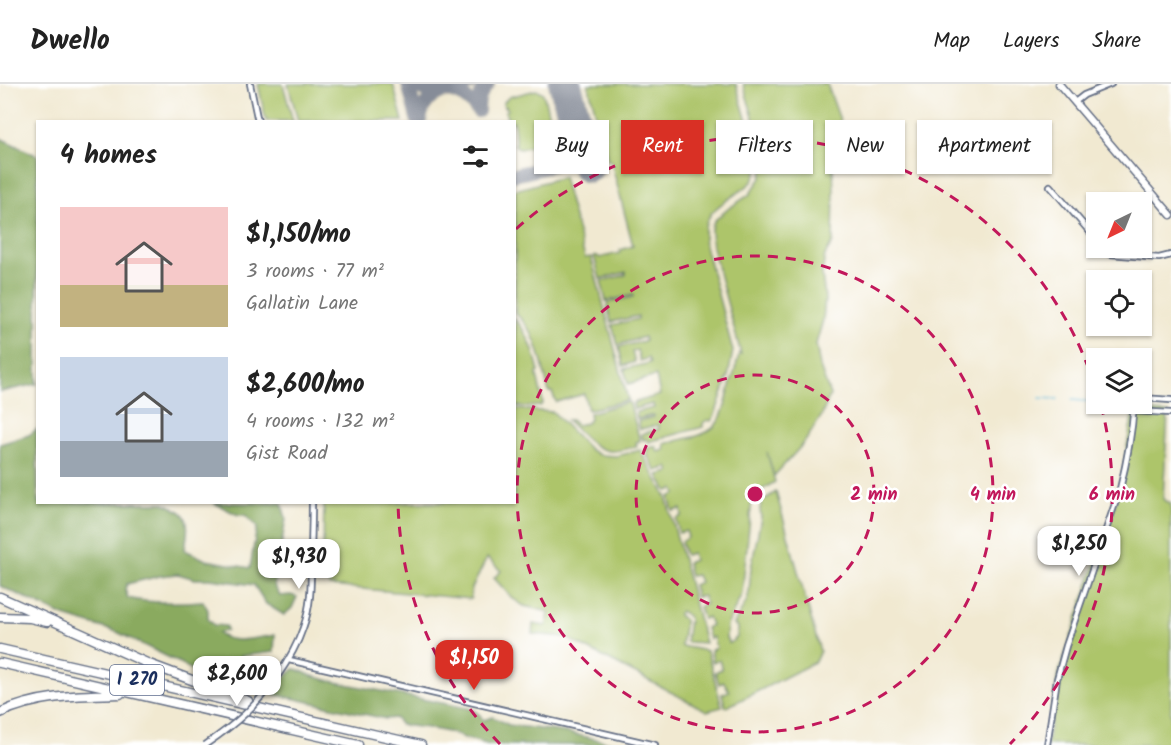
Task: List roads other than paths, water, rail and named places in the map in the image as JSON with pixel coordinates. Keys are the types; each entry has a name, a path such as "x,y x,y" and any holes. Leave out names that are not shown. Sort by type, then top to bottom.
{"highway":[{"path":"0,597 165,671 274,711"},
{"path":"0,616 30,618 67,628"},
{"name":"I 270","path":"0,649 421,745"},
{"name":"I 270","path":"0,663 358,745"},
{"path":"0,713 52,697 134,694"}],"main road":[{"path":"1059,84 1171,216"}],"street":[{"path":"250,84 258,120"},
{"path":"1075,102 1084,95 1111,84"},
{"path":"1050,186 1086,227"},
{"path":"1152,257 1171,255"},
{"path":"1152,399 1171,400"},
{"path":"1152,412 1171,413"},
{"path":"1047,745 1057,679 1073,624 1127,464 1133,414"},
{"path":"205,745 231,727 251,709 289,660 304,626 308,610 311,584 312,504"},
{"path":"289,660 655,745"}],"waterway":[{"path":"1040,398 1058,399"},
{"path":"1072,400 1086,401"},
{"path":"1152,406 1171,407"}]}
